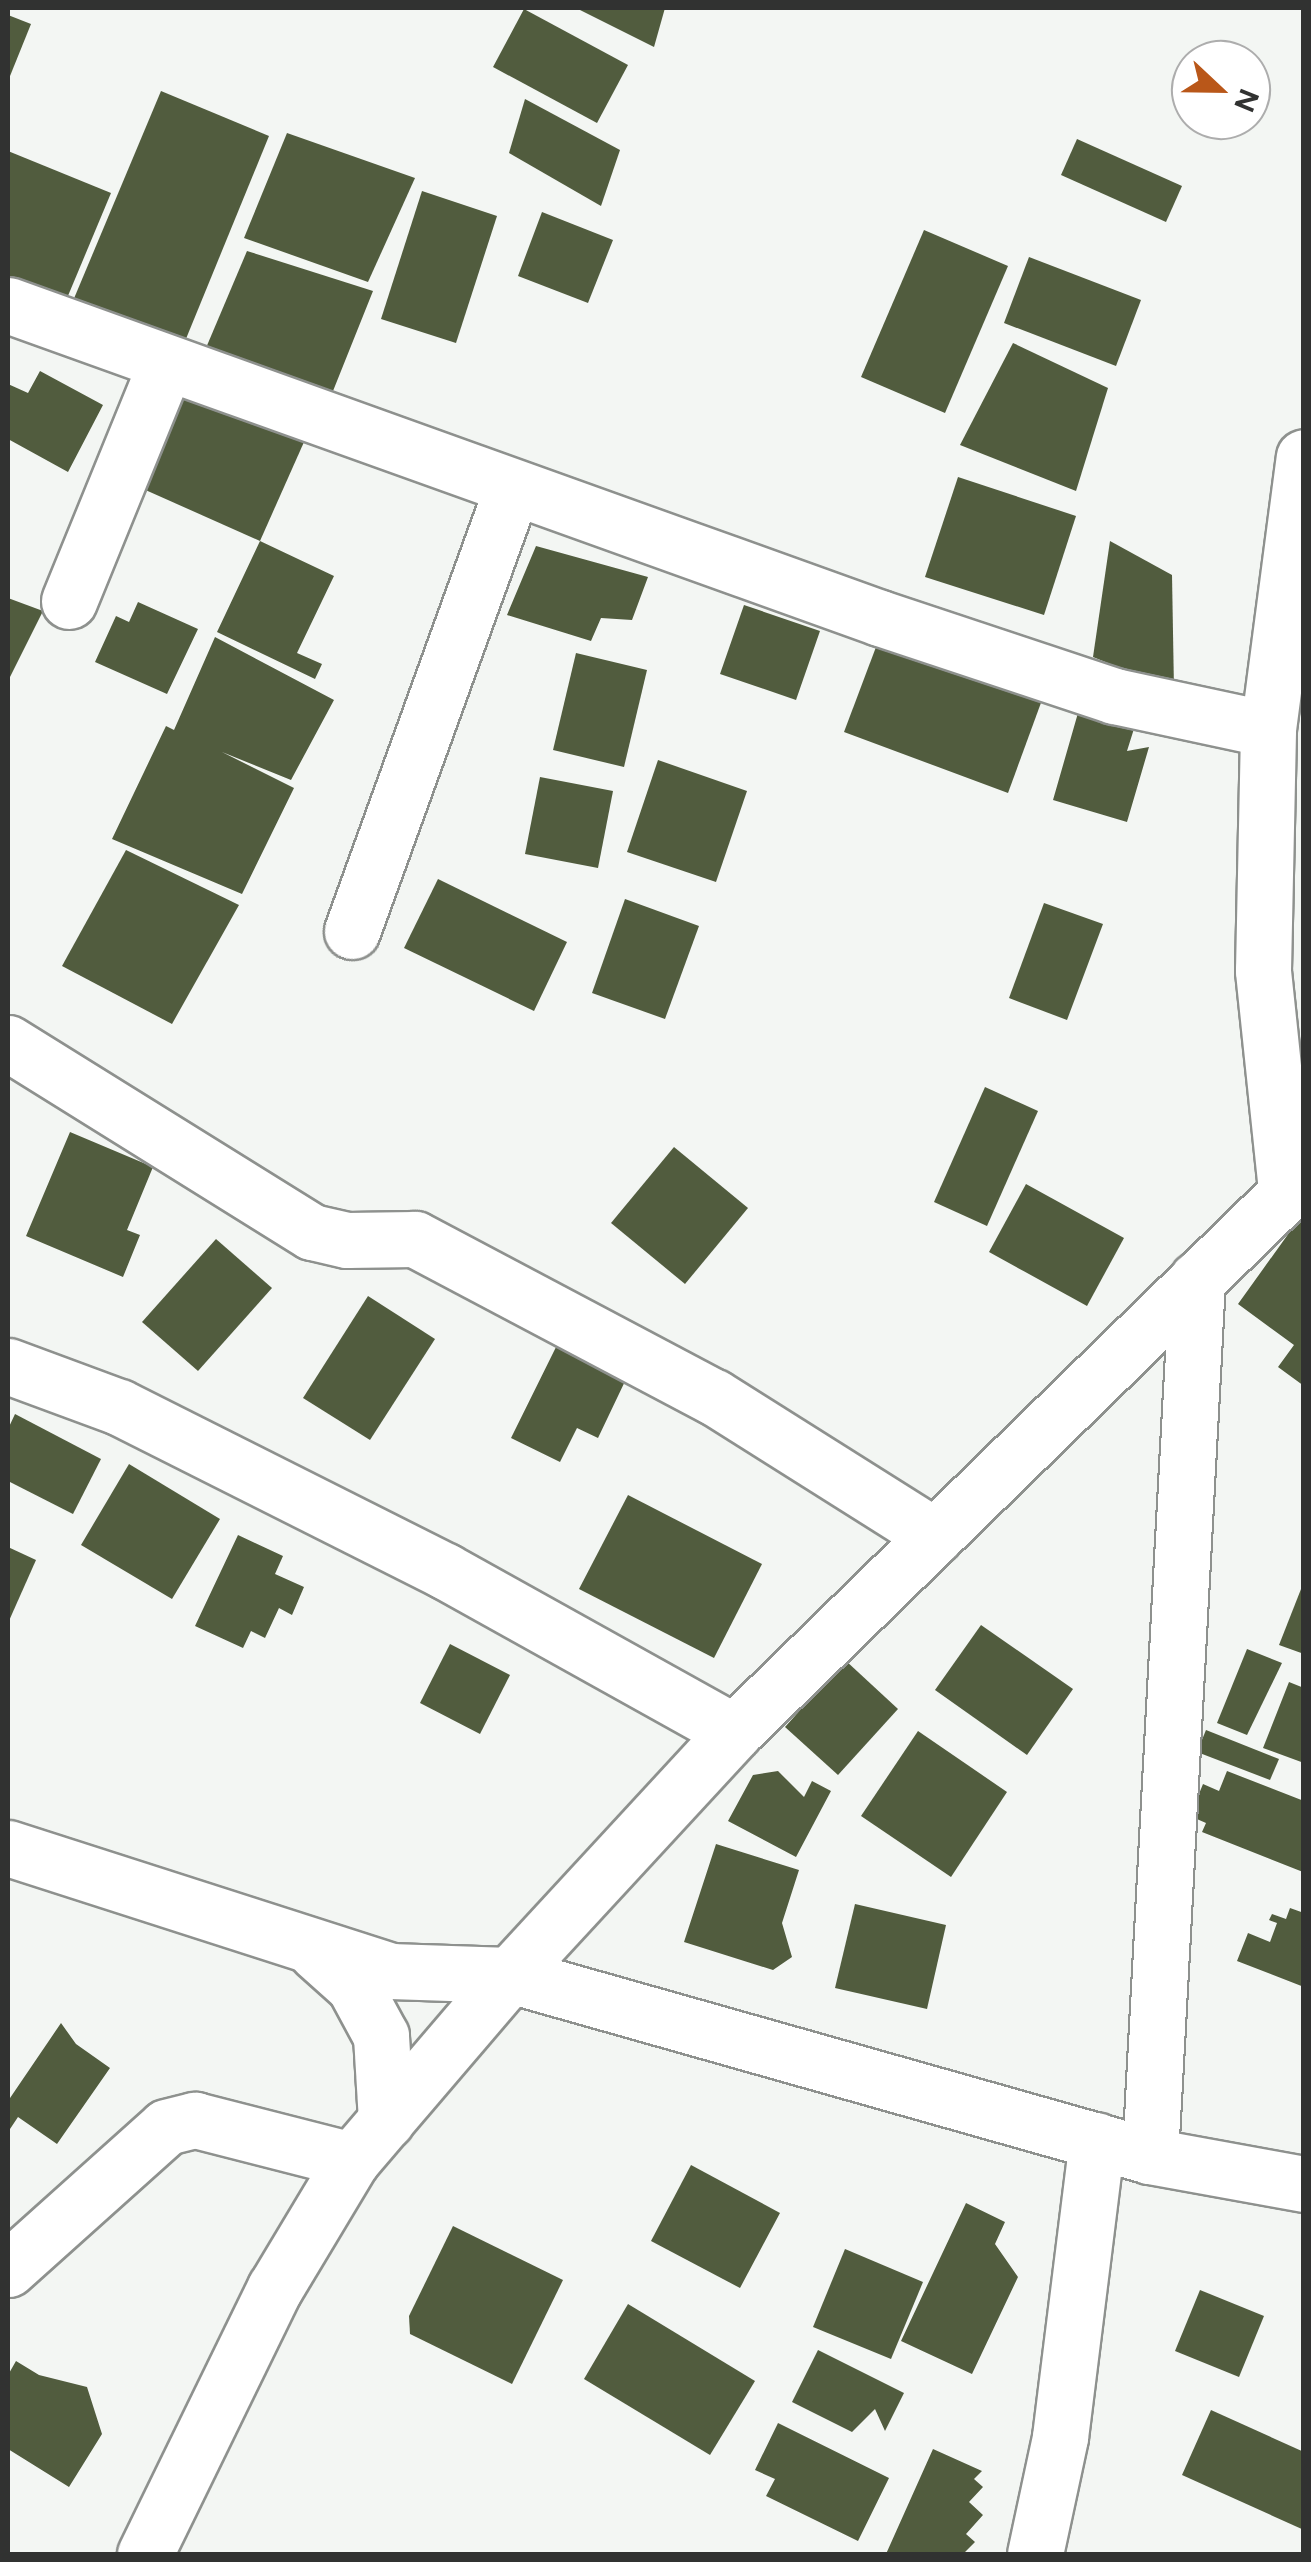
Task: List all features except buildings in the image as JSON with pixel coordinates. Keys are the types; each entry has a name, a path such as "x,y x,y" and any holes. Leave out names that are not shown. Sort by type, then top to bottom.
{"street":[{"path":"8,304 512,490 1280,754"},
{"path":"69,601 166,363"},
{"path":"144,2554 275,2288 369,2140 510,1975 734,1732 1295,1183 1263,970 1304,457"},
{"path":"352,930 512,490"},
{"path":"8,1043 312,1232 347,1240 414,1239 714,1397 935,1536"},
{"path":"1150,2156 1196,1279"},
{"path":"8,1366 119,1407 445,1571 734,1732"},
{"path":"8,1848 316,1952 430,1976 510,1975 1150,2156 1304,2184"},
{"path":"316,1952 354,1986 381,2036 369,2140"},
{"path":"8,2269 166,2127 195,2120 369,2140"},
{"path":"1035,2554 1060,2437 1097,2140"}]}
